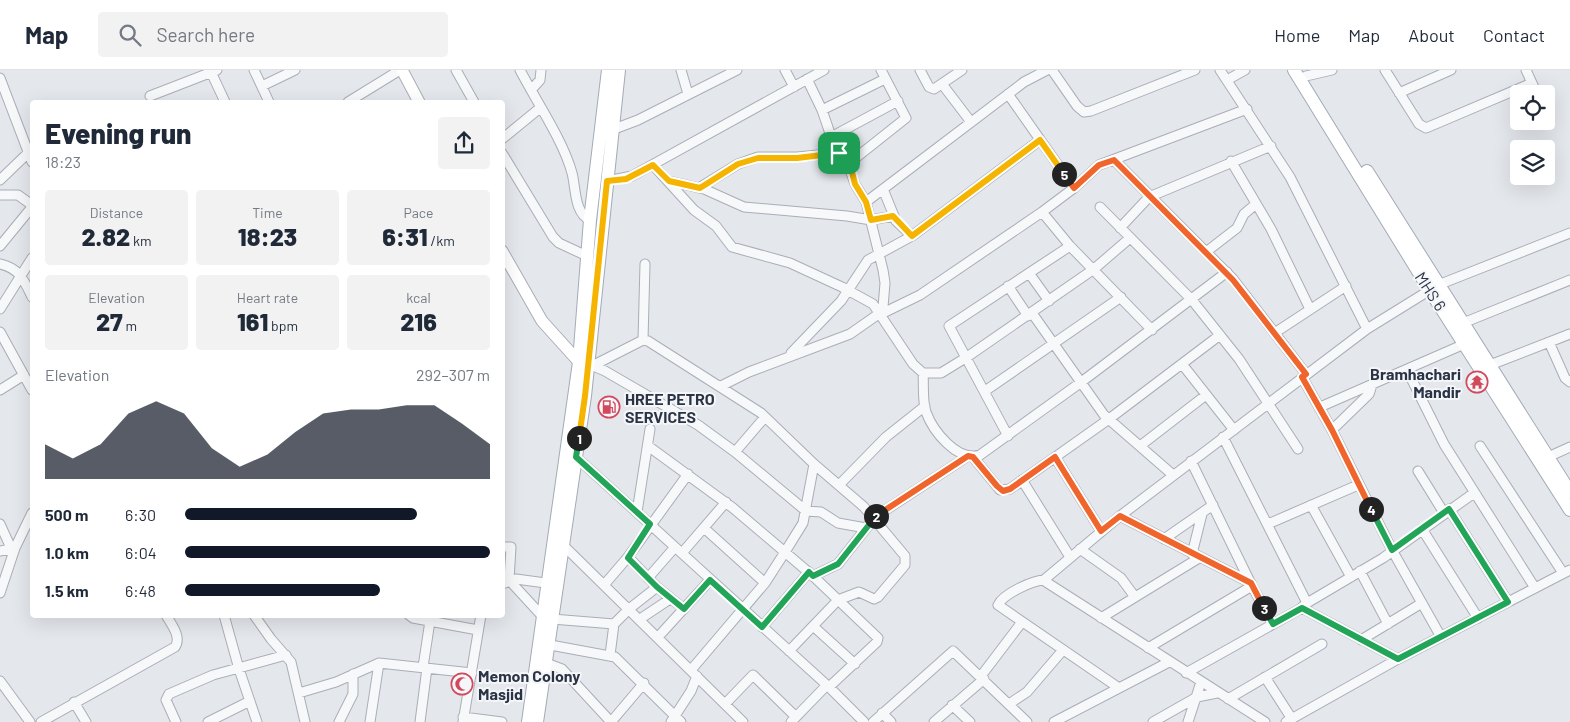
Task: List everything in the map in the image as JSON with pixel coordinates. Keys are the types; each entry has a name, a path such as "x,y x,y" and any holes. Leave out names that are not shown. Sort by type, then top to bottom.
{"main road":[{"path":"553,584 563,545 576,457 607,181 608,70"},
{"path":"528,722 544,644 587,364 587,256 590,220 619,70"},
{"name":"MHS 6","path":"1294,70 1470,342 1570,510"},
{"path":"1304,73 1434,287 1463,323 1470,342 1490,365 1570,492"},
{"path":"537,722 546,663 544,644"}],"street":[{"path":"254,70 267,100"},
{"path":"262,86 295,70"},
{"path":"352,100 401,70 418,100"},
{"path":"456,70 473,100"},
{"path":"520,70 570,166 580,212 590,220"},
{"path":"531,90 540,80 541,70"},
{"path":"681,70 688,94"},
{"path":"606,130 737,70"},
{"path":"785,70 794,87"},
{"path":"607,181 626,179 824,70"},
{"path":"920,70 932,89 959,71"},
{"path":"866,202 1024,82 1047,70 1084,112 1091,111 1195,70"},
{"path":"1220,70 1290,177 1367,329"},
{"path":"1227,80 1245,70"},
{"path":"1304,73 1332,70"},
{"path":"1385,70 1419,124 1426,128 1532,83 1526,70"},
{"path":"1400,93 1440,72 1451,70"},
{"path":"150,96 214,71 224,100"},
{"path":"822,110 883,74 906,116 905,120 848,164"},
{"path":"0,78 30,158"},
{"path":"807,80 822,110 839,153 848,164 855,184 866,202 885,282 881,314"},
{"path":"942,84 971,122"},
{"path":"1008,94 1074,188"},
{"path":"832,137 898,101"},
{"path":"505,136 540,108"},
{"path":"721,386 788,357 850,334 881,314 920,295 1042,212 1074,188 1099,165 1247,109"},
{"path":"788,357 831,313 849,290 865,263 879,253 912,236 1040,140"},
{"path":"1120,228 1149,196 1271,146"},
{"path":"0,180 28,153"},
{"path":"700,188 738,164 758,158 797,158 839,153"},
{"path":"505,158 558,243 587,256"},
{"path":"1114,160 1227,272 1276,332 1304,376 1392,550 1441,637"},
{"path":"1231,161 1256,204 1310,309"},
{"path":"653,165 694,210 716,226 732,247 790,263 849,290 873,304 913,364 923,373 941,373 967,357 1094,269 1130,238"},
{"path":"669,181 700,188 744,207 847,216 871,220 893,216"},
{"path":"883,189 893,216 912,236"},
{"path":"0,195 18,195 30,204"},
{"path":"1206,252 1236,228 1244,214 1256,204"},
{"path":"1100,207 1192,300 1220,335 1298,449"},
{"path":"0,246 30,208"},
{"path":"1042,212 1070,246 1152,330"},
{"path":"1119,688 1001,608 998,602 1033,582 1045,580 1120,516 1367,329 1434,287 1570,233"},
{"path":"1008,436 967,357 949,328 950,324 1070,246"},
{"path":"505,256 542,321 587,364 698,425 735,452 806,511 821,512 838,523 866,528"},
{"path":"0,308 30,261"},
{"path":"0,264 13,267 21,275 30,293"},
{"path":"643,340 644,264"},
{"path":"762,627 811,574 838,564 874,517 971,457 986,452 1152,330 1227,272"},
{"path":"1029,273 1049,301"},
{"path":"1463,323 1570,280"},
{"path":"1008,286 1109,419 1173,475"},
{"path":"1276,332 1346,286"},
{"path":"985,391 1121,297"},
{"path":"0,332 30,386"},
{"path":"1490,365 1570,334"},
{"path":"923,373 925,406 937,431 954,448 971,457 1000,490 1007,490 1109,419 1220,335"},
{"path":"587,364 643,340"},
{"path":"643,340 721,386 764,417 874,517 905,556 905,565 876,598 858,592 838,600 789,652"},
{"path":"1320,407 1470,342"},
{"path":"1549,342 1565,378 1570,382"},
{"path":"1182,364 1234,430"},
{"path":"1407,370 1444,444 1534,588"},
{"path":"0,390 24,375"},
{"path":"1332,430 1367,396 1372,385"},
{"path":"1140,446 1206,395"},
{"path":"839,485 886,437 925,406"},
{"path":"735,452 764,417"},
{"path":"637,512 650,429"},
{"path":"1223,437 1268,524 1304,606 1361,640 1398,659"},
{"path":"648,446 726,502 811,574 878,638 877,642 855,664 828,686 794,719 753,675 725,704"},
{"path":"1265,677 1289,720 1398,659 1566,571 1480,446"},
{"path":"1548,458 1570,448"},
{"path":"576,457 828,686 864,722"},
{"path":"1055,457 1101,531"},
{"path":"1191,461 1273,624"},
{"path":"544,644 610,655 619,659 644,683 676,720 694,673 765,583 803,522 814,464"},
{"path":"1418,471 1508,602"},
{"path":"604,585 628,558 650,524 688,474"},
{"path":"1022,480 1070,557"},
{"path":"1268,524 1358,485"},
{"path":"1186,673 1351,577 1474,493"},
{"path":"648,578 704,528 726,502"},
{"path":"1164,539 1213,505"},
{"path":"1311,505 1351,577"},
{"path":"1101,618 1196,556 1202,514"},
{"path":"1120,516 1252,585"},
{"path":"0,594 13,548 30,518"},
{"path":"0,524 13,548"},
{"path":"704,528 765,583"},
{"path":"1422,528 1478,618"},
{"path":"563,545 743,722"},
{"path":"505,547 511,547 506,582"},
{"path":"0,551 13,548"},
{"path":"1080,549 1121,578 1135,597"},
{"path":"1231,574 1238,556"},
{"path":"628,558 670,599 684,609"},
{"path":"1360,571 1388,624"},
{"path":"506,582 516,579 553,584"},
{"path":"658,637 710,580"},
{"path":"1045,580 1186,673 1265,722"},
{"path":"506,582 548,618 614,624"},
{"path":"1148,648 1252,585"},
{"path":"610,655 614,624 629,609 657,587"},
{"path":"640,620 670,599"},
{"path":"1361,640 1422,603"},
{"path":"41,722 175,647 178,644 177,636 168,618"},
{"path":"225,618 238,669 257,722"},
{"path":"256,618 270,640 286,655 293,666 305,722"},
{"path":"413,618 478,630"},
{"path":"480,618 463,719 502,722"},
{"path":"420,722 430,621"},
{"path":"934,722 983,677 1022,622"},
{"path":"813,626 855,664"},
{"path":"1228,700 1322,644"},
{"path":"1009,704 1027,692 1063,650"},
{"path":"872,722 951,651 956,652 983,677 1027,722"},
{"path":"176,722 166,700 167,695 213,675 286,655"},
{"path":"1054,722 1169,662"},
{"path":"299,693 330,684 379,663 472,673"},
{"path":"370,722 379,663"},
{"path":"546,663 562,669 611,722 644,683"},
{"path":"339,722 353,694 353,674"},
{"path":"0,681 30,722"},
{"path":"1188,722 1202,682"},
{"path":"1153,722 1197,697 1217,693"},
{"path":"208,722 250,701"},
{"path":"74,702 86,722"},
{"path":"952,705 970,722"},
{"path":"882,713 891,722"}],"place":[{"name":"Bramhachari Mandir","path":"1477,382"},
{"name":"HREE PETRO SERVICES","path":"609,407"},
{"name":"Memon Colony Masjid","path":"462,684"}],"route":[{"path":"1040,140 1074,188 1099,165 1114,160 1233,280 1276,332 1306,374 1302,377 1342,448 1358,485 1392,550 1449,509 1508,602 1398,659 1302,608 1273,624 1251,583 1120,516 1101,531 1055,457 1010,489 1003,491 1000,490 973,457 968,456 874,517 838,564 813,576 809,572 762,627 710,580 684,609 670,599 628,558 650,524 576,457 585,396 607,181 626,179 653,165 669,181 700,188 738,164 758,158 797,158 839,153 848,164 855,184 864,197 871,220 893,216 912,236 1040,140"}]}
